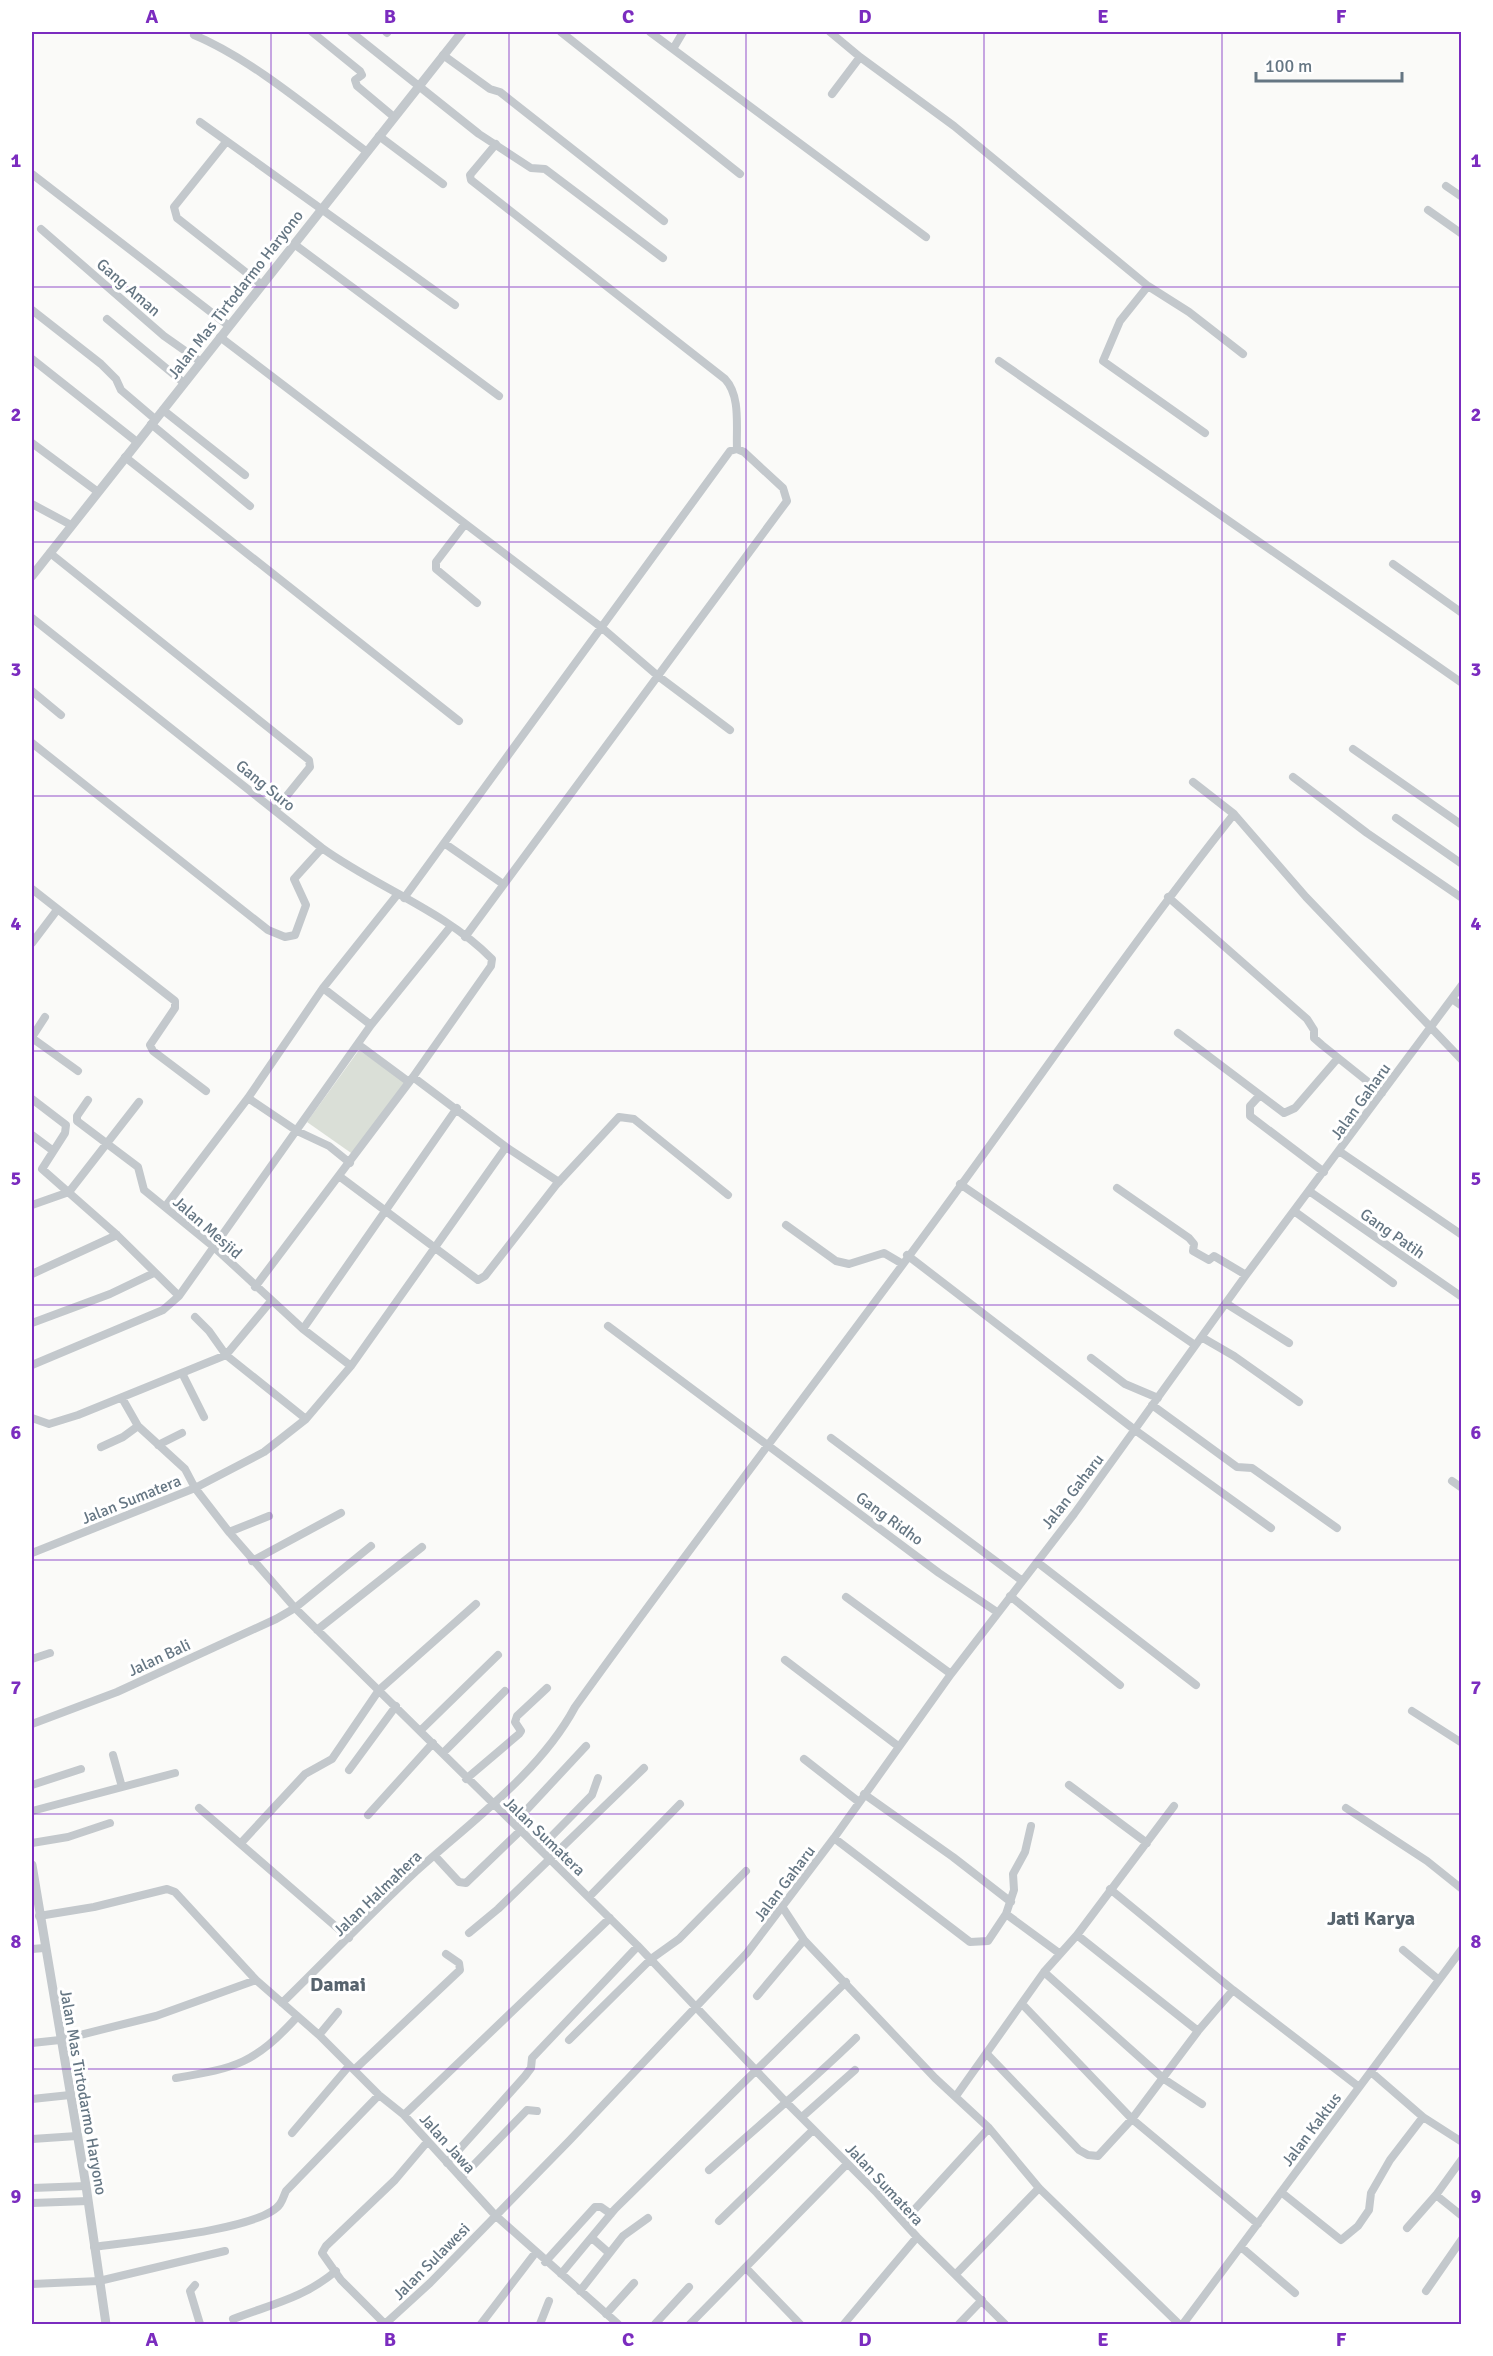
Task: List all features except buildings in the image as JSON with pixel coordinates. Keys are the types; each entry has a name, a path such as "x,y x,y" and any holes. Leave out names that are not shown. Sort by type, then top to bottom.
{"street":[{"path":"312,32 360,71 362,75 356,80 357,86 394,117"},
{"path":"351,32 496,144 531,168 545,169 663,258"},
{"name":"Jalan Mas Tirtodarmo Haryono","path":"32,576 462,32"},
{"path":"561,32 740,174"},
{"path":"650,32 926,237"},
{"path":"673,49 683,32"},
{"path":"830,32 954,126 1148,286 1189,312 1243,354"},
{"path":"194,33 212,42 282,88 367,152"},
{"path":"443,55 490,89 500,92 664,221"},
{"path":"832,94 860,57"},
{"path":"200,122 455,305"},
{"path":"379,136 443,184"},
{"path":"226,142 174,207 174,213 177,218 262,285"},
{"path":"496,144 470,175 471,180 725,379 732,387 735,400 737,449"},
{"path":"32,174 229,326"},
{"path":"1446,186 1461,197"},
{"path":"1428,210 1461,234"},
{"name":"Gang Aman","path":"41,229 164,336 201,362"},
{"path":"294,244 499,396"},
{"path":"1148,286 1120,321 1103,361 1205,433"},
{"path":"32,310 101,364 116,379 121,390 153,422 250,506"},
{"path":"107,319 184,383"},
{"path":"220,337 602,627 658,676 730,730"},
{"path":"32,359 137,442"},
{"path":"999,361 1461,683"},
{"path":"163,410 245,475"},
{"path":"32,443 98,492"},
{"path":"165,1207 248,1098 323,988 444,843 729,451 737,449 754,460 783,488 788,501 465,937"},
{"path":"125,457 459,721"},
{"path":"32,504 71,525"},
{"path":"465,524 436,562 436,569 477,603"},
{"path":"50,553 309,760 310,767 276,809"},
{"path":"1393,564 1461,613"},
{"name":"Gang Suro","path":"32,618 276,809 322,848 354,871 451,926 492,959 490,966 411,1079"},
{"path":"32,691 61,715"},
{"path":"32,743 268,930 285,938 296,935 306,905 294,879 322,848"},
{"path":"1353,749 1461,825"},
{"path":"1293,777 1367,833 1461,898"},
{"path":"1193,782 1234,814 1306,897 1461,1060"},
{"name":"Jalan Halmahera","path":"282,2003 492,1804 561,1732 574,1707 908,1255 1168,897 1234,814"},
{"path":"1396,818 1461,864"},
{"path":"444,843 503,885"},
{"path":"32,889 175,1001 175,1008 150,1045 153,1051 206,1091"},
{"path":"1168,897 1307,1019 1314,1030 1314,1038 1382,1093"},
{"path":"32,943 57,910"},
{"path":"32,1365 163,1310 179,1296 359,1045 371,1024 451,926"},
{"name":"Jalan Gaharu","path":"495,2215 697,2008 783,1908 898,1746 1021,1580 1038,1562 1050,1542 1135,1430 1195,1345 1203,1338 1246,1275 1461,986"},
{"path":"323,988 371,1024"},
{"path":"1452,999 1461,1006"},
{"path":"45,1017 32,1037 78,1071"},
{"path":"1178,1033 1284,1113 1290,1112 1338,1058"},
{"path":"359,1045 457,1108 506,1148 559,1182"},
{"path":"255,1287 411,1079"},
{"path":"1260,1095 1250,1106 1250,1116 1324,1172"},
{"path":"248,1098 297,1131 329,1146 350,1163"},
{"path":"32,1099 66,1125 66,1133 52,1150 42,1170 117,1235 179,1296"},
{"name":"Jalan Mesjid","path":"88,1100 77,1116 77,1121 138,1167 141,1171 141,1186 215,1248 303,1329 351,1366"},
{"path":"32,1205 69,1192 139,1102"},
{"path":"303,1329 457,1108"},
{"path":"339,1176 478,1280 485,1276 559,1182 619,1117 627,1116 652,1133 728,1195"},
{"path":"32,1136 52,1150"},
{"path":"122,1398 138,1426 185,1469 195,1488 264,1452 306,1419 351,1366 434,1246 506,1148"},
{"path":"1339,1151 1461,1235"},
{"path":"960,1184 1195,1345"},
{"path":"1117,1188 1189,1238 1194,1244 1193,1251 1200,1256 1209,1260 1214,1256 1246,1275"},
{"name":"Gang Patih","path":"1309,1191 1461,1297"},
{"path":"1294,1211 1394,1283"},
{"path":"786,1225 836,1261 849,1264 884,1253 901,1263"},
{"path":"32,1274 117,1235"},
{"path":"908,1255 1135,1430 1271,1528"},
{"path":"32,1323 110,1294 154,1273"},
{"path":"32,1418 49,1424 122,1398 226,1355 271,1301"},
{"path":"1227,1304 1289,1343"},
{"path":"195,1317 209,1331 226,1355 306,1419"},
{"name":"Gang Ridho","path":"608,1326 939,1573 997,1612"},
{"path":"1203,1338 1266,1377 1299,1402"},
{"path":"1092,1358 1125,1384 1158,1398"},
{"path":"182,1373 204,1417"},
{"path":"1152,1405 1237,1467 1252,1468 1337,1528"},
{"path":"101,1447 123,1437 138,1426"},
{"path":"158,1445 182,1433"},
{"path":"831,1438 1021,1580"},
{"path":"1452,1480 1461,1488"},
{"name":"Jalan Sumatera","path":"32,1554 195,1488 252,1561 316,1630 396,1706 466,1779 540,1848 651,1959 813,2130 1005,2325"},
{"path":"252,1561 341,1513"},
{"path":"229,1532 269,1516"},
{"name":"Jalan Bali","path":"32,1724 117,1692 295,1608 371,1546"},
{"path":"316,1630 422,1546"},
{"path":"1038,1562 1196,1685"},
{"path":"1010,1596 1120,1685"},
{"path":"846,1597 951,1674"},
{"path":"241,1843 305,1774 332,1759 379,1690 476,1604"},
{"path":"32,1659 50,1653"},
{"path":"420,1731 498,1655"},
{"path":"785,1660 898,1746"},
{"path":"466,1779 519,1734 521,1731 515,1722 518,1716 547,1688"},
{"path":"443,1753 505,1691"},
{"path":"349,1770 396,1706"},
{"path":"1412,1711 1461,1743"},
{"path":"368,1815 432,1743"},
{"path":"435,1856 459,1882 466,1883 519,1828 519,1818 586,1746"},
{"path":"112,1755 122,1787"},
{"path":"804,1760 859,1802"},
{"path":"469,1934 550,1860 644,1768"},
{"path":"32,1785 81,1769"},
{"path":"32,1811 175,1773"},
{"path":"540,1848 592,1795 597,1778"},
{"path":"1069,1785 1147,1843"},
{"path":"864,1794 953,1857 1011,1902"},
{"path":"589,1897 680,1804"},
{"path":"956,2096 1023,2005 1044,1972 1077,1935 1174,1806"},
{"path":"199,1808 349,1938"},
{"path":"1346,1808 1427,1861 1461,1889"},
{"path":"32,1843 68,1837 110,1823"},
{"path":"834,1838 970,1942 988,1941 1011,1902 1013,1874 1025,1852 1031,1826"},
{"name":"Jalan Mas Tirtodarmo Haryono","path":"32,1865 33,1895 39,1916 86,2186 106,2325"},
{"path":"569,2040 651,1959 679,1939 746,1871"},
{"name":"Jalan Jawa","path":"39,1916 94,1907 167,1888 175,1892 256,1980 319,2035 379,2095 404,2115 495,2215 618,2325"},
{"path":"1110,1890 1233,1990 1359,2087"},
{"path":"783,1908 804,1940 935,2078 989,2128 1039,2188 1181,2325"},
{"path":"1006,1914 1059,1953"},
{"path":"404,2115 610,1918"},
{"path":"1077,1935 1198,2031"},
{"path":"757,1996 804,1940"},
{"path":"447,2163 525,2076 531,2068 532,2058 638,1946"},
{"path":"32,1949 44,1948"},
{"name":"Jalan Kaktus","path":"1181,2325 1461,1949"},
{"path":"1403,1950 1439,1980"},
{"path":"292,2133 351,2068 460,1970 459,1964 446,1954"},
{"path":"1044,1972 1164,2079 1202,2104"},
{"path":"32,2043 60,2040 156,2016 256,1980"},
{"path":"561,2274 611,2214 846,1982"},
{"path":"987,2054 1079,2150 1088,2155 1100,2154 1132,2120 1198,2031 1233,1990"},
{"path":"1023,2005 1132,2120 1258,2224"},
{"path":"319,2035 338,2012"},
{"path":"176,2078 205,2073 250,2060 270,2047 297,2017"},
{"path":"709,2170 785,2101 811,2082 856,2038"},
{"path":"802,2117 855,2070"},
{"path":"1371,2072 1423,2117 1461,2142"},
{"path":"32,2099 70,2095"},
{"path":"94,2247 172,2237 232,2225 262,2215 280,2205 285,2191 379,2095"},
{"path":"461,2178 526,2110 537,2111"},
{"path":"1281,2192 1341,2240 1358,2226 1369,2210 1371,2193 1390,2160 1423,2117"},
{"path":"904,2221 989,2128"},
{"path":"719,2221 813,2130"},
{"path":"32,2139 77,2136"},
{"path":"385,2324 341,2280 322,2253 323,2249 395,2180 428,2141"},
{"path":"1407,2228 1436,2195 1461,2159"},
{"path":"690,2325 847,2164"},
{"path":"32,2188 86,2186"},
{"path":"956,2274 1039,2188"},
{"path":"1436,2195 1461,2216"},
{"path":"32,2203 88,2201"},
{"path":"545,2262 595,2207 601,2207 611,2214"},
{"name":"Jalan Sulawesi","path":"385,2324 430,2283 495,2215"},
{"path":"580,2291 622,2236 648,2218"},
{"path":"844,2325 917,2237"},
{"path":"591,2238 609,2253"},
{"path":"1426,2291 1461,2239"},
{"path":"1241,2247 1295,2293"},
{"path":"32,2284 99,2281 225,2251"},
{"path":"481,2325 536,2252"},
{"path":"746,2268 800,2325"},
{"path":"233,2319 290,2300 320,2284 336,2271"},
{"path":"606,2314 634,2283"},
{"path":"195,2285 190,2291 200,2325"},
{"path":"655,2325 689,2288"},
{"path":"959,2325 982,2300"},
{"path":"540,2325 549,2301"}],"shaded area":[{"path":"359,1050 406,1083 354,1155 307,1122"}],"district":[{"name":"Jati Karya","path":"1371,1918"},
{"name":"Damai","path":"338,1984"}]}
